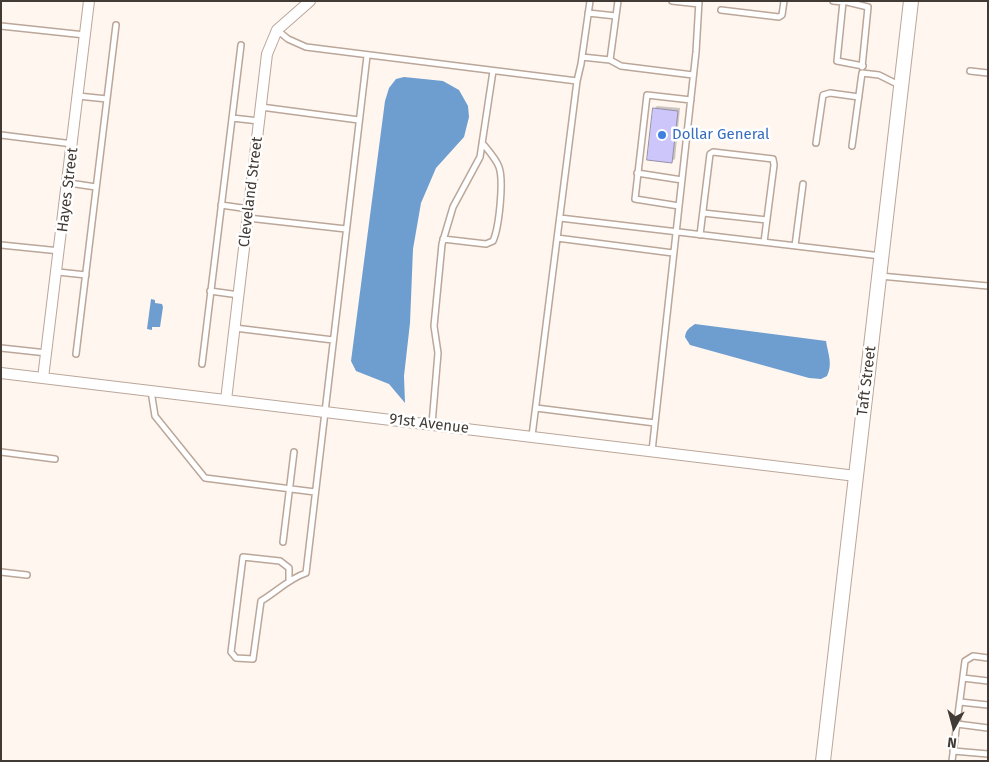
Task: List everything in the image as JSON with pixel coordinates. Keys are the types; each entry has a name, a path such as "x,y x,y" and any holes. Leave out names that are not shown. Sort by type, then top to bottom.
{"main road":[{"name":"Taft Street","path":"823,761 911,1"}],"street":[{"name":"Hayes Street","path":"43,378 69,183 89,1"},
{"name":"Cleveland Street","path":"226,400 267,54 277,30 310,1"},
{"name":"91st Avenue","path":"1,373 856,476"}],"lane":[{"path":"532,436 577,81 590,1"},
{"path":"610,60 618,1"},
{"path":"652,451 682,180 699,3 672,1"},
{"path":"721,10 779,17 782,15 784,1"},
{"path":"834,1 868,7 862,73 852,146"},
{"path":"843,2 837,61 862,66"},
{"path":"588,13 616,16"},
{"path":"76,354 116,24"},
{"path":"1,26 85,35"},
{"path":"277,30 288,39 306,47 577,81"},
{"path":"202,364 241,46"},
{"path":"289,579 289,568 280,561 243,558 231,652 236,658 254,659 261,601 282,588 289,579 306,573 367,56"},
{"path":"582,57 610,60 621,66 693,75"},
{"path":"970,70 988,73"},
{"path":"432,424 438,353 434,326 443,239 453,206 480,157 493,71"},
{"path":"862,73 879,75 901,86"},
{"path":"816,142 823,95 830,93 858,97"},
{"path":"679,206 635,199 637,173 647,95 690,100"},
{"path":"78,96 106,99"},
{"path":"261,107 359,120"},
{"path":"232,118 259,121"},
{"path":"1,135 73,144"},
{"path":"443,239 486,244 494,241 497,233 499,166 483,144"},
{"path":"700,235 710,154 713,152 773,159 774,165 764,242"},
{"path":"637,173 682,180"},
{"path":"69,183 96,187"},
{"path":"795,246 803,184"},
{"path":"221,205 248,213 346,229"},
{"path":"703,213 767,220"},
{"path":"560,218 882,256"},
{"path":"557,238 674,253"},
{"path":"1,244 60,251"},
{"path":"58,272 86,275"},
{"path":"879,276 988,286"},
{"path":"210,291 238,294"},
{"path":"234,328 334,340"},
{"path":"1,348 47,354"},
{"path":"152,391 155,416 205,478 315,492"},
{"path":"536,408 655,423"},
{"path":"1,452 55,459"},
{"path":"283,542 294,452"},
{"path":"1,572 27,576"},
{"path":"952,761 965,661 973,656 988,658"},
{"path":"963,678 988,681"},
{"path":"960,702 988,705"},
{"path":"957,724 988,728"},
{"path":"953,751 988,754"}],"water":[{"path":"404,77 443,81 459,90 468,106 469,117 464,137 436,168 421,203 413,249 410,323 404,376 405,403 389,384 356,371 351,361 385,101 389,88 396,79"},
{"path":"151,299 155,300 155,303 162,304 163,307 160,327 152,327 152,330 147,329"},
{"path":"695,324 826,341 830,359 829,372 827,376 821,379 809,378 690,345 685,335 688,329"}],"building":[{"name":"Dollar General","path":"653,108 678,111 672,163 647,160"}],"place":[{"name":"Dollar General","path":"662,135"}]}
